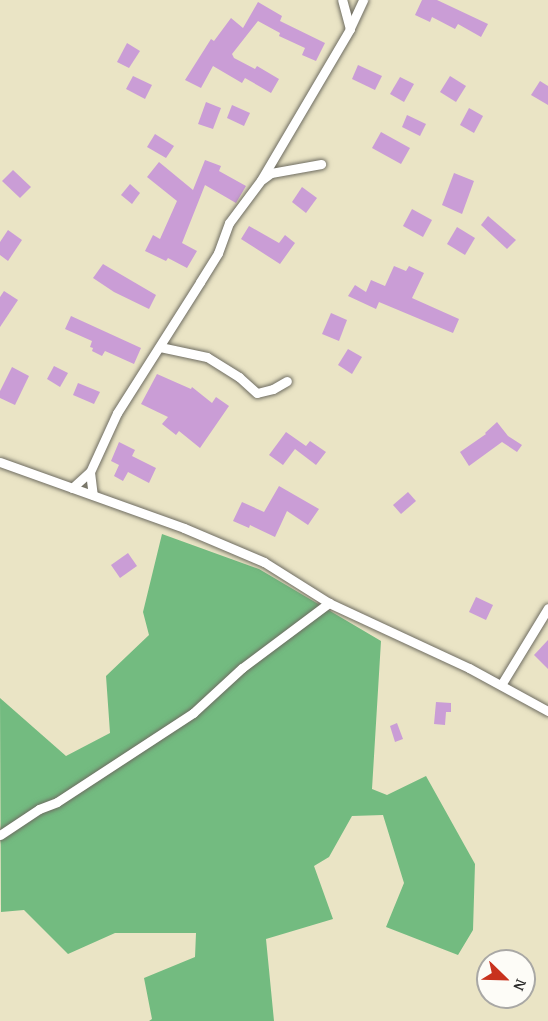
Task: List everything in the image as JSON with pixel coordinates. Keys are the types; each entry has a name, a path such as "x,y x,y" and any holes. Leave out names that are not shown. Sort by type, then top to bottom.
{"street":[{"path":"342,0 350,29"},
{"path":"72,488 90,472 117,413 218,253 229,223 261,180 350,29 363,0"},
{"path":"261,180 271,173 321,164"},
{"path":"160,347 207,357 238,377 257,393 273,389 286,381"},
{"path":"0,462 184,528 264,562 329,603 501,685 548,711"},
{"path":"90,472 93,495"},
{"path":"0,835 39,809 57,802 193,713 242,668 329,603"},
{"path":"501,685 548,608"}],"green space":[{"path":"162,534 259,569 381,641 372,789 387,795 426,776 475,864 473,930 458,955 386,927 404,883 383,815 352,816 329,857 314,866 333,919 266,939 274,1021 149,1021 152,1019 144,978 195,957 196,933 115,933 68,954 24,910 1,912 0,698 66,756 110,733 106,676 149,635 143,612"}],"building":[{"path":"422,0 437,0 488,24 481,37 458,24 455,29 432,17 430,22 415,15"},
{"path":"258,2 282,16 280,21 325,43 316,61 302,55 305,48 279,36 280,33 258,21 232,54 234,58 255,69 257,66 279,79 271,93 245,78 242,83 213,66 201,88 185,80 211,39 214,41 231,18 243,28"},
{"path":"127,43 140,51 129,68 117,62"},
{"path":"358,65 382,76 375,90 352,79"},
{"path":"133,76 152,85 145,99 126,89"},
{"path":"450,76 466,86 456,102 440,92"},
{"path":"400,77 414,84 404,102 390,94"},
{"path":"540,81 548,86 548,105 531,95"},
{"path":"206,102 221,108 213,129 198,124"},
{"path":"232,105 250,113 244,126 227,118"},
{"path":"469,108 483,116 474,133 460,125"},
{"path":"407,115 426,124 420,136 402,127"},
{"path":"381,132 410,148 401,164 372,148"},
{"path":"155,134 174,146 166,158 147,147"},
{"path":"205,160 221,166 219,171 246,186 236,203 205,185 182,243 197,251 187,268 168,258 166,261 145,251 153,235 160,239 177,201 147,177 159,162 193,190"},
{"path":"13,170 31,187 20,198 2,181"},
{"path":"454,173 474,181 462,214 442,205"},
{"path":"130,184 140,193 132,204 121,195"},
{"path":"302,187 317,198 306,213 292,202"},
{"path":"412,209 432,220 423,237 403,226"},
{"path":"488,216 516,240 507,249 481,225"},
{"path":"249,226 279,243 285,235 295,243 280,264 241,239"},
{"path":"457,227 475,238 465,255 447,244"},
{"path":"8,230 22,240 8,261 0,255 0,242"},
{"path":"103,264 156,295 149,309 114,292 93,278"},
{"path":"394,266 406,271 409,266 424,273 412,298 459,319 453,333 379,302 376,309 348,296 355,285 366,292 371,280 385,286"},
{"path":"4,291 18,300 0,327 0,297"},
{"path":"331,313 347,320 339,341 322,334"},
{"path":"71,316 141,348 134,364 105,351 102,356 92,351 93,348 90,347 92,341 65,329"},
{"path":"348,349 362,357 352,374 338,365"},
{"path":"54,366 68,373 60,387 47,379"},
{"path":"12,367 29,376 15,405 0,398 0,391"},
{"path":"157,374 191,389 192,387 212,403 216,397 229,406 200,448 179,431 176,435 162,424 168,417 141,404"},
{"path":"78,383 100,392 94,404 73,395"},
{"path":"497,422 508,436 522,445 517,452 502,442 469,466 460,452 486,434"},
{"path":"286,432 306,446 310,441 326,452 316,465 295,449 283,465 269,455"},
{"path":"119,442 135,450 132,456 156,468 149,483 128,472 123,481 114,476 119,465 111,461"},
{"path":"279,486 319,509 308,525 287,511 275,537 250,525 249,528 233,521 242,502 264,512"},
{"path":"408,492 416,501 401,514 393,505"},
{"path":"128,553 137,566 120,578 111,565"},
{"path":"476,597 493,605 486,620 469,612"},
{"path":"548,640 548,669 534,655"},
{"path":"436,702 451,703 451,712 446,712 445,725 434,724"},
{"path":"397,723 403,739 395,742 390,726"}]}
